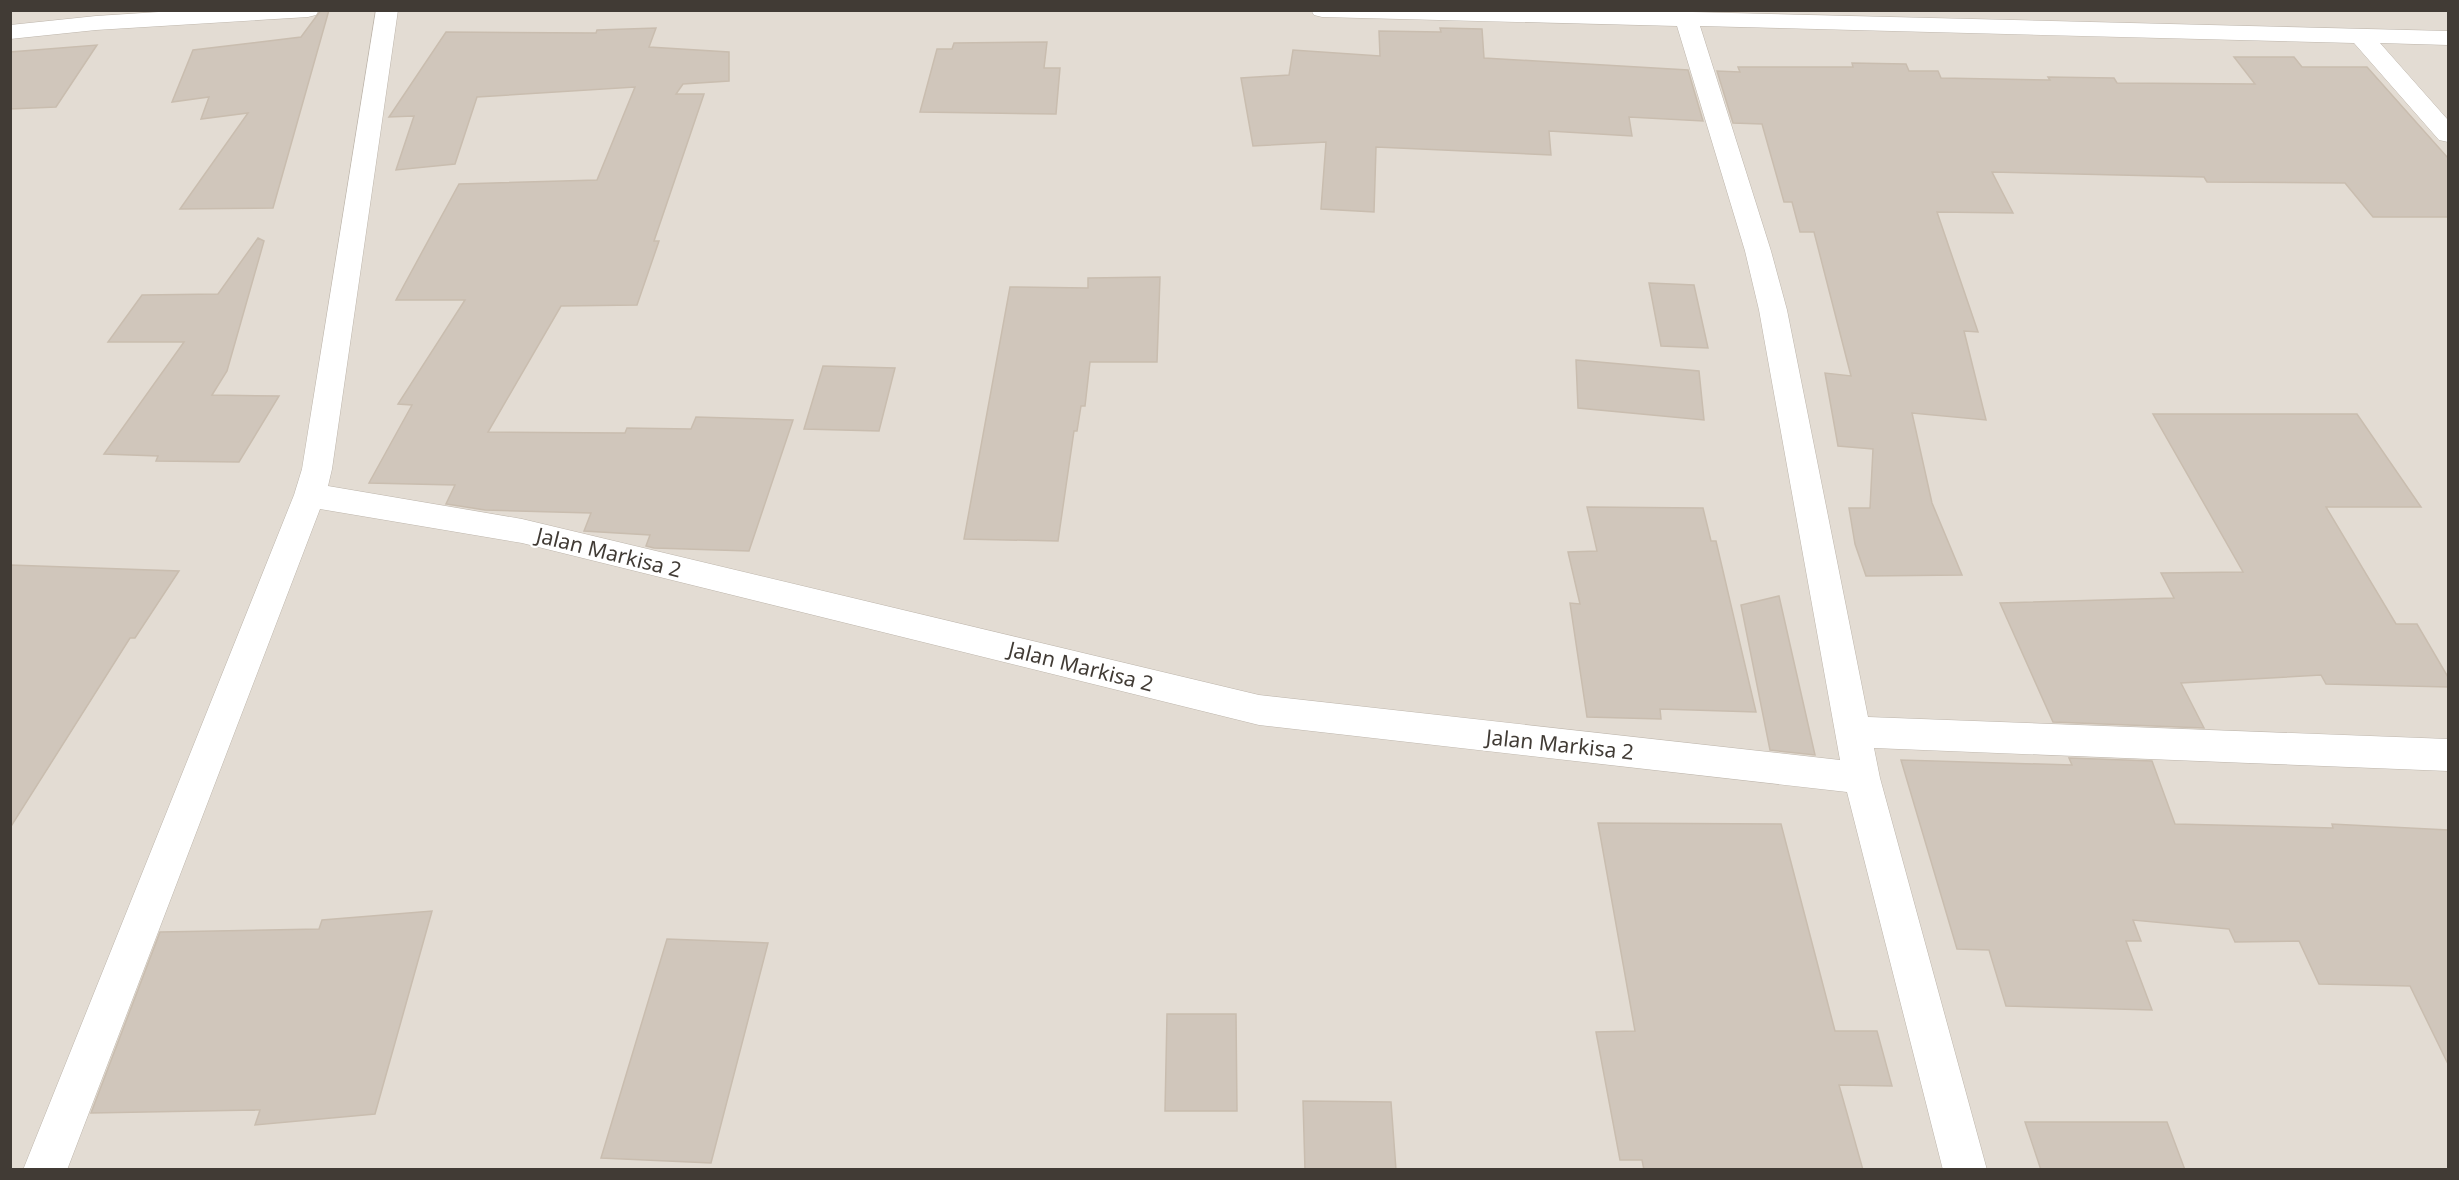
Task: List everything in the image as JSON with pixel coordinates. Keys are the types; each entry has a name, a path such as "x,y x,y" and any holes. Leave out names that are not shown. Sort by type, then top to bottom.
{"street":[{"path":"10,32 96,23 308,10"},
{"path":"45,1170 310,495 317,469 387,10"},
{"path":"1322,10 1687,21 1802,16 2448,38"},
{"path":"1687,21 1758,252 1773,310 1862,778 1965,1170"},
{"path":"2361,36 2448,135"},
{"name":"Jalan Markisa 2","path":"310,495 522,531 1259,710 1862,778"},
{"path":"1853,732 2448,755"}],"shaded area":[{"path":"11,11 2448,11 2448,1169 11,1169"}],"building":[{"path":"321,10 329,10 273,208 180,209 248,113 201,119 209,97 172,102 193,50 301,37"},
{"path":"656,28 649,47 729,52 729,81 683,84 676,94 704,94 654,241 659,241 637,305 561,306 488,432 625,433 627,428 691,429 696,417 793,420 749,551 654,548 646,546 650,535 584,531 591,513 485,510 446,504 455,485 369,483 412,405 398,404 465,300 396,300 459,184 597,180 635,87 477,97 455,164 396,170 414,116 389,117 446,32 596,33 597,30"},
{"path":"1440,28 1482,29 1484,58 1688,70 1703,121 1629,117 1632,136 1549,131 1551,155 1376,147 1374,212 1321,209 1326,142 1253,146 1241,78 1289,75 1293,50 1380,56 1379,31 1441,32"},
{"path":"1047,42 1044,68 1060,68 1056,114 920,112 937,49 952,49 954,43"},
{"path":"97,45 56,107 10,109 10,52"},
{"path":"2234,57 2294,57 2302,67 2367,67 2448,158 2448,217 2373,217 2345,183 2207,182 2204,177 1992,172 2013,213 1937,212 1978,332 1964,331 1986,420 1912,413 1932,503 1962,575 1866,576 1855,544 1849,508 1870,508 1873,449 1838,446 1825,373 1851,376 1814,232 1800,232 1792,202 1784,202 1762,124 1733,123 1717,71 1740,72 1738,67 1853,67 1852,63 1906,64 1909,71 1938,71 1941,78 2050,80 2048,77 2114,78 2117,83 2255,84"},
{"path":"258,238 264,241 227,371 212,395 279,396 239,462 156,461 158,456 104,454 184,342 108,342 142,295 218,294"},
{"path":"1160,277 1157,362 1090,362 1085,406 1081,406 1077,431 1074,431 1058,541 964,539 1010,287 1088,288 1088,278"},
{"path":"1649,283 1694,285 1708,348 1661,346"},
{"path":"1576,360 1699,371 1704,420 1578,408"},
{"path":"823,366 895,368 879,431 804,429"},
{"path":"2153,414 2357,414 2421,507 2326,507 2396,624 2417,624 2448,677 2448,687 2326,684 2321,675 2181,683 2204,728 2053,722 2000,603 2174,598 2161,573 2243,572"},
{"path":"1587,507 1703,508 1711,541 1716,541 1756,712 1660,709 1661,719 1587,717 1570,603 1580,604 1568,552 1597,551"},
{"path":"10,565 179,571 135,638 130,638 10,828"},
{"path":"1779,596 1815,755 1770,750 1741,605"},
{"path":"2069,758 2152,761 2175,824 2333,828 2332,824 2448,830 2448,1064 2410,986 2319,984 2299,941 2235,942 2229,929 2133,920 2141,941 2126,941 2152,1010 2006,1006 1989,950 1957,949 1901,760 2072,765"},
{"path":"1598,823 1781,824 1835,1031 1877,1031 1892,1086 1839,1085 1863,1170 1644,1170 1642,1160 1620,1160 1596,1032 1635,1031"},
{"path":"432,911 375,1114 255,1125 260,1110 91,1113 160,932 319,929 322,920"},
{"path":"667,939 768,943 711,1163 601,1158"},
{"path":"1167,1014 1236,1014 1237,1111 1165,1111"},
{"path":"1303,1101 1391,1102 1396,1170 1305,1170"},
{"path":"2025,1122 2167,1122 2185,1170 2041,1170"}]}
